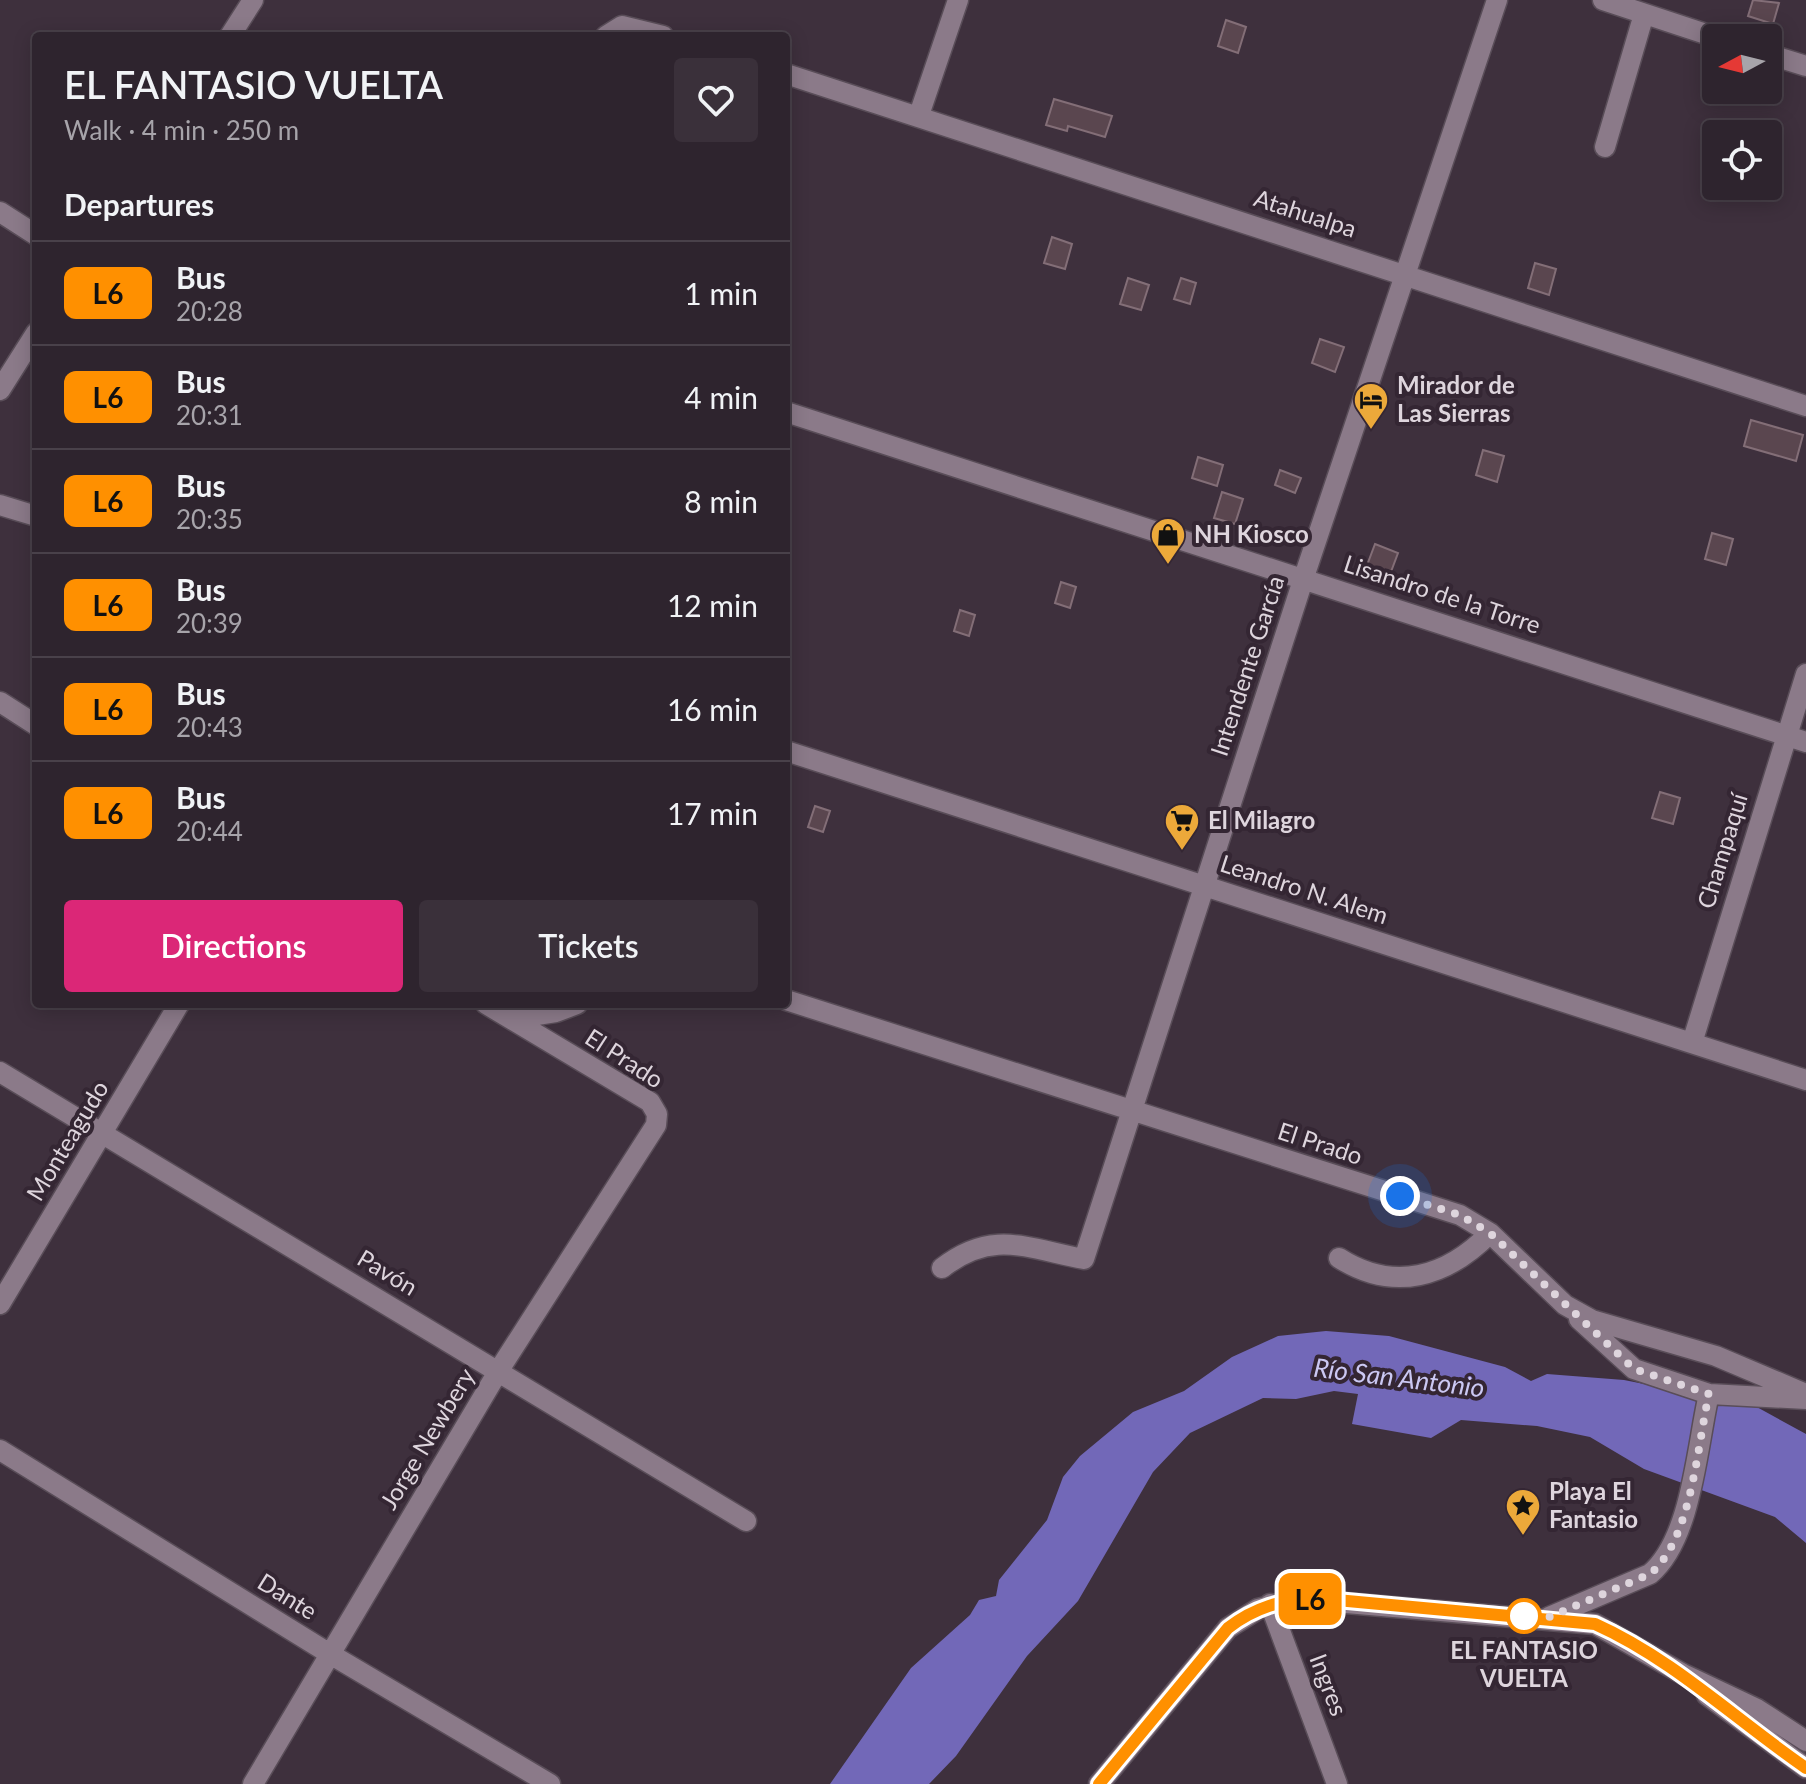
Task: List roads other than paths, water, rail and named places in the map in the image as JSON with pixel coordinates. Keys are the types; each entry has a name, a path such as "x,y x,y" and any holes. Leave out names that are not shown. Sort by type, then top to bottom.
{"street":[{"path":"233,32 253,0"},
{"path":"919,115 958,0"},
{"name":"Intendente García","path":"942,1268 976,1246 992,1243 1084,1259 1203,884 1497,0"},
{"path":"1603,0 1702,33"},
{"path":"1605,147 1644,14"},
{"path":"614,32 635,27 651,32"},
{"path":"1782,58 1806,66"},
{"name":"Atahualpa","path":"790,75 1806,406"},
{"path":"0,212 32,232"},
{"path":"0,390 32,339"},
{"name":"Lisandro de la Torre","path":"790,413 1304,577 1806,742"},
{"path":"0,505 32,515"},
{"name":"Champaquí","path":"1692,1043 1806,674"},
{"path":"0,702 32,722"},
{"name":"Leandro N. Alem","path":"790,752 1806,1080"},
{"name":"El Prado","path":"790,1001 1460,1215 1490,1233 1565,1305 1609,1327 1716,1356 1806,1397"},
{"name":"Monteagudo","path":"0,1304 177,1008"},
{"name":"El Prado","path":"493,1008 650,1102 657,1114 656,1125"},
{"name":"El Prado","path":"511,1019 566,1008"},
{"path":"548,1041 548,1025 556,1012"},
{"name":"Pavón","path":"0,1072 746,1521"},
{"name":"Jorge Newbery","path":"253,1784 499,1370 656,1125"},
{"path":"1339,1258 1358,1270 1376,1276 1406,1277 1435,1272 1467,1256 1490,1233"},
{"path":"1565,1305 1634,1369 1709,1394 1806,1397"},
{"path":"1547,1618 1650,1574 1663,1563 1676,1538 1709,1394"},
{"name":"Dante","path":"0,1450 330,1654 550,1784"},
{"path":"1099,1784 1228,1628 1247,1614 1270,1604 1315,1598 1595,1624 1618,1634 1683,1674 1757,1709 1806,1741"},
{"name":"Ingres","path":"1270,1604 1337,1784"},
{"path":"1683,1674 1744,1725 1806,1768"}],"water":[{"name":"Río San Antonio","path":"1326,1331 1389,1336 1505,1367 1531,1381 1547,1374 1624,1380 1755,1406 1806,1434 1806,1543 1775,1517 1644,1469 1590,1437 1537,1426 1461,1420 1431,1438 1352,1424 1358,1394 1334,1391 1296,1399 1263,1398 1190,1433 1153,1472 1078,1601 1027,1656 956,1756 929,1784 830,1784 911,1668 970,1615 979,1600 996,1596 999,1580 1047,1520 1063,1477 1080,1456 1133,1412 1184,1391 1232,1357 1278,1336"}],"place":[{"name":"Mirador de Las Sierras","path":"1371,431"},
{"name":"NH Kiosco","path":"1168,566"},
{"name":"El Milagro","path":"1182,852"},
{"name":"Playa El Fantasio","path":"1523,1537"},
{"name":"EL FANTASIO VUELTA","path":"1524,1616"}]}
